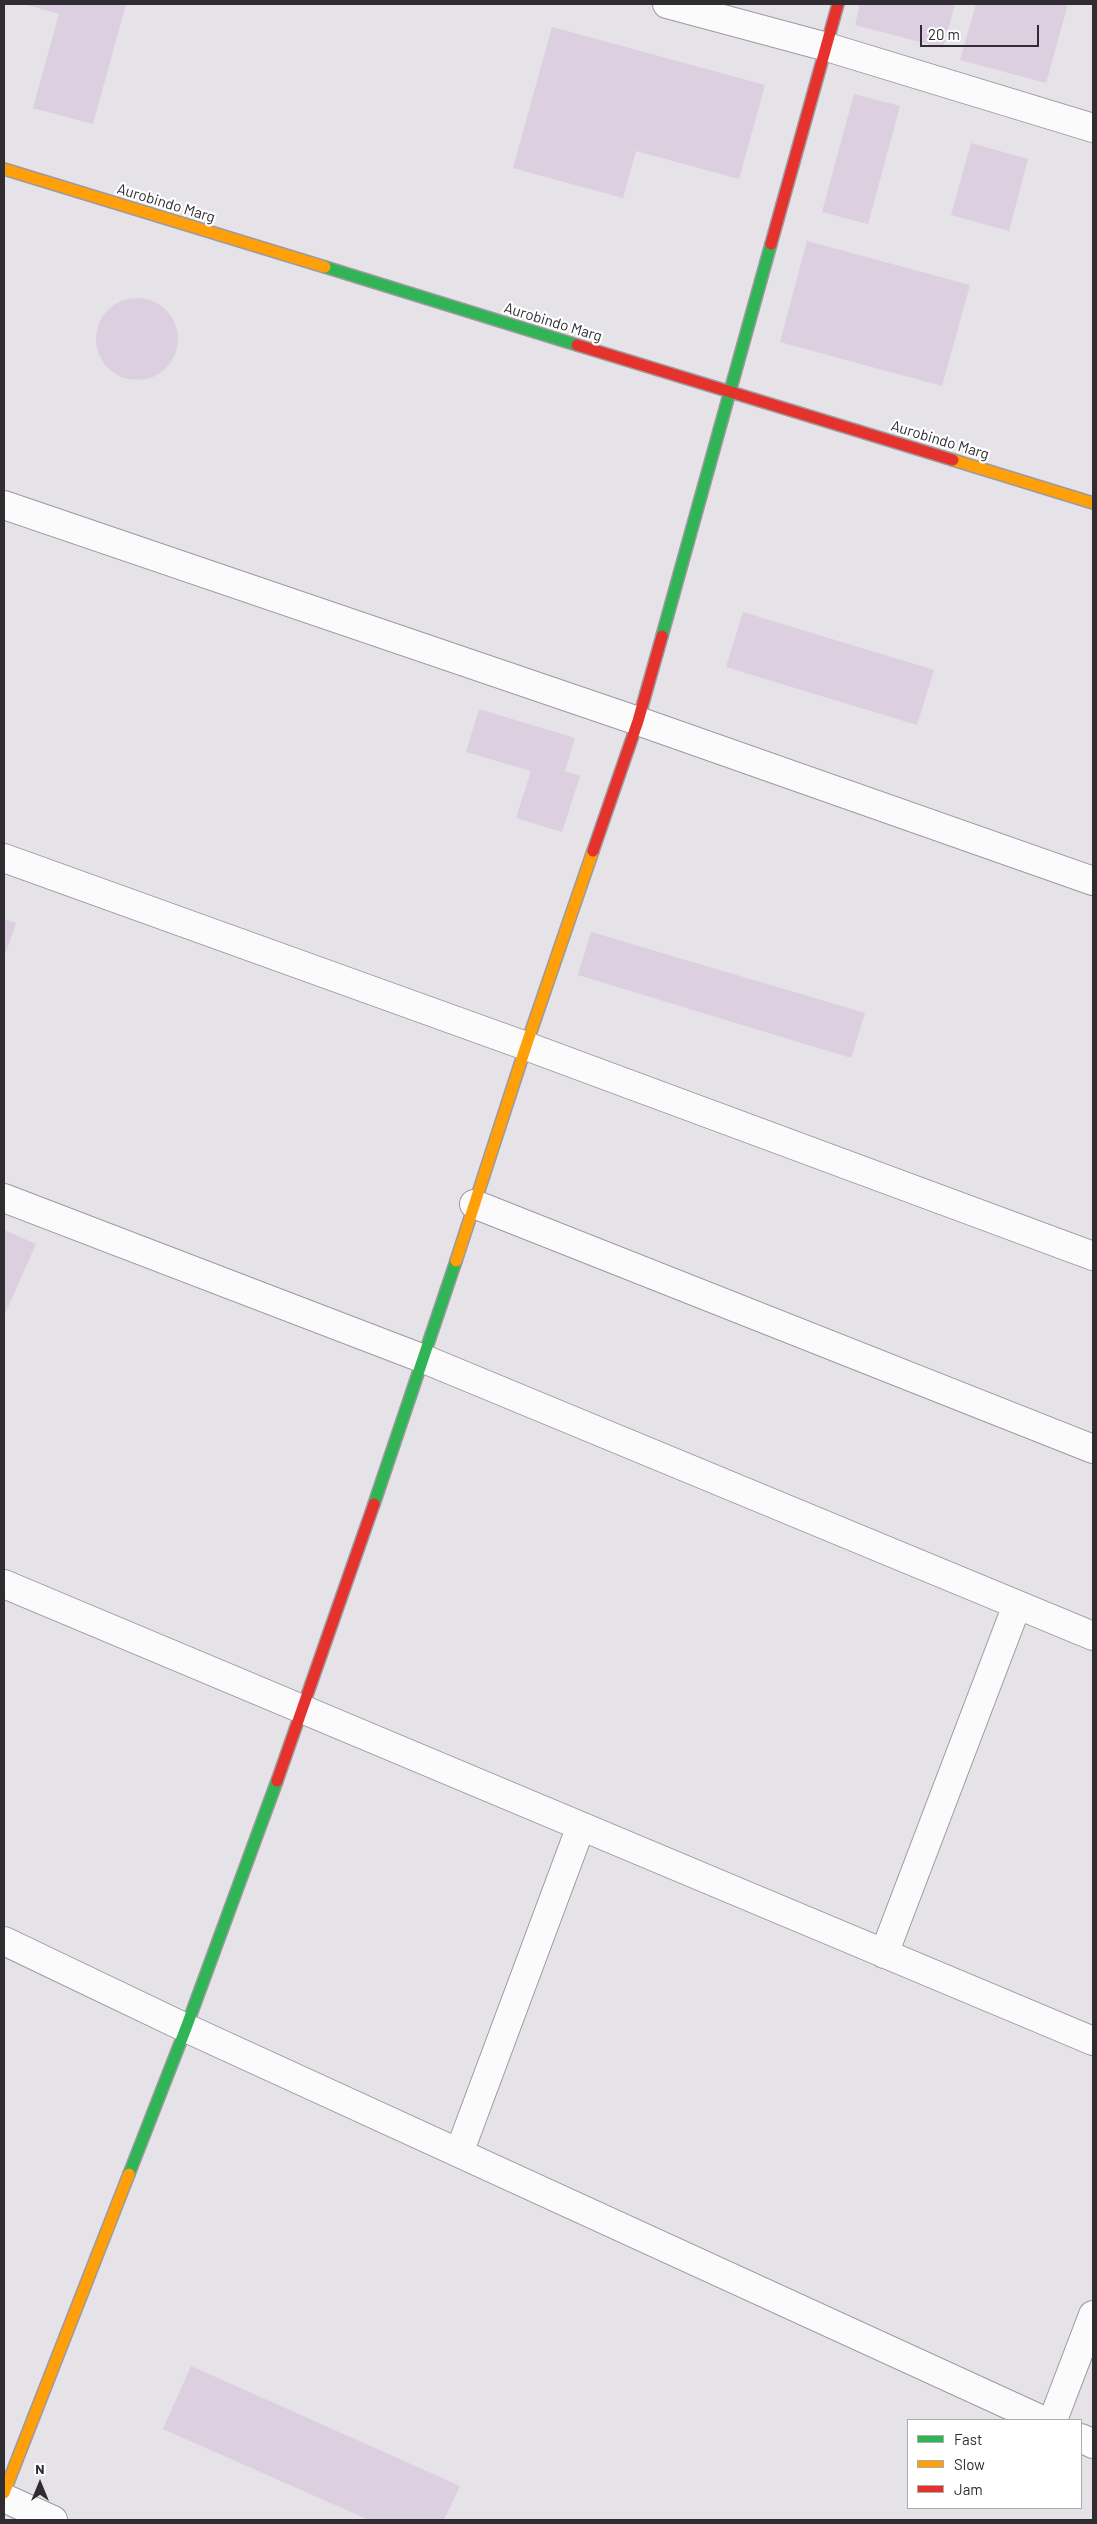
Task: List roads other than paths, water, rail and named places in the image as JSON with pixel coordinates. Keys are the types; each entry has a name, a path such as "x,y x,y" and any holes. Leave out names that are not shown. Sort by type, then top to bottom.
{"street":[{"path":"667,4 827,47 1093,128"},
{"path":"4,2493 186,2028 303,1708 424,1359 526,1046 638,721 838,4"},
{"name":"Aurobindo Marg","path":"4,169 1093,503"},
{"path":"4,505 638,721 1093,881"},
{"path":"4,858 526,1046 1093,1256"},
{"path":"4,1198 424,1359 1093,1636"},
{"path":"474,1204 1093,1450"},
{"path":"4,1584 1093,2041"},
{"path":"884,1954 1017,1605"},
{"path":"459,2153 581,1826"},
{"path":"4,1941 186,2028 1040,2419"},
{"path":"1053,2419 1093,2315"},
{"path":"4,2498 53,2520"}]}
